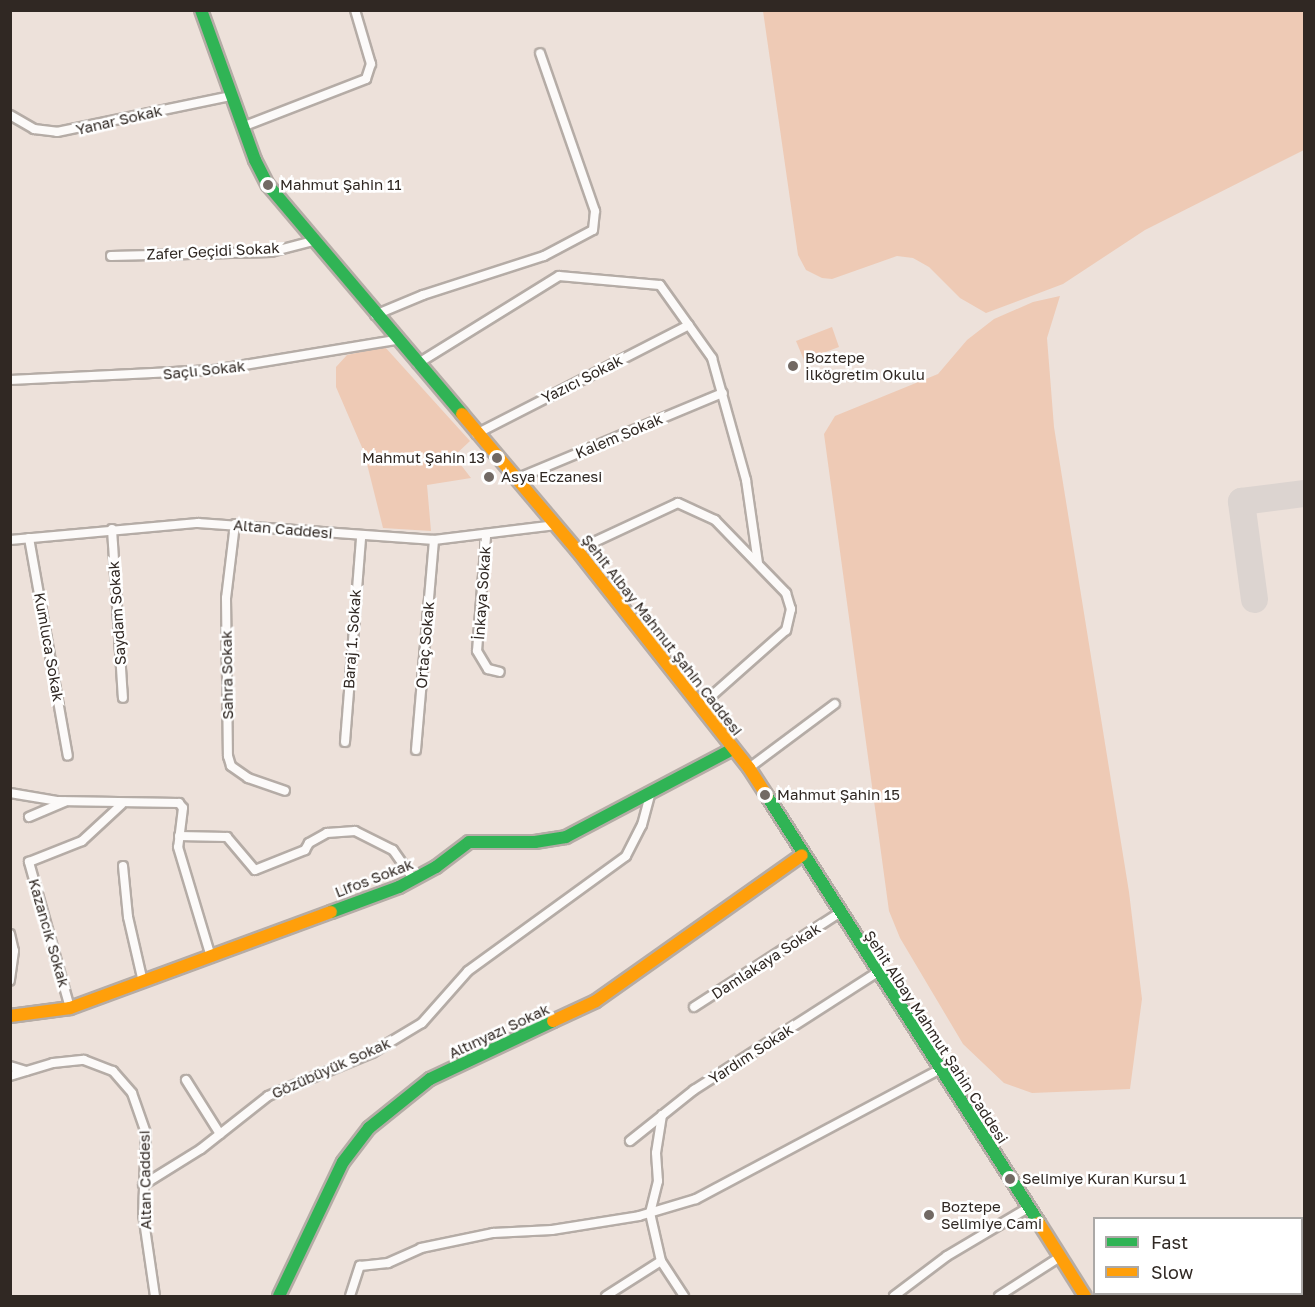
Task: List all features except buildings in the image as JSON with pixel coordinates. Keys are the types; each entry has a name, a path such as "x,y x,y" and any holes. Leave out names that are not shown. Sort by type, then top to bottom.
{"street":[{"name":"Şehit Albay Mahmut Şahin Caddesi","path":"201,10 242,127 268,185 396,340 577,550 748,768 838,914 1085,1296"},
{"path":"242,127 366,79 371,64 355,10"},
{"path":"375,315 423,295 544,256 593,230 595,211 540,53"},
{"name":"Yanar Sokak","path":"10,116 34,129 57,132 231,96"},
{"name":"Zafer Geçidi Sokak","path":"111,256 271,252 314,240"},
{"path":"417,364 559,276 660,285 712,358 746,480 758,563"},
{"name":"Yazıcı Sokak","path":"476,434 689,325"},
{"name":"Saçlı Sokak","path":"10,380 214,370 396,340"},
{"name":"Kalem Sokak","path":"516,479 723,393"},
{"path":"577,550 678,504 698,509 715,520 789,598 789,625 700,706"},
{"name":"Altan Caddesi","path":"10,540 112,528 235,524 361,537 434,540 486,537 556,525"},
{"name":"Sahra Sokak","path":"235,524 226,598 229,760 248,778 285,791"},
{"name":"Saydam Sokak","path":"112,528 123,698"},
{"name":"Baraj 1. Sokak","path":"345,742 361,537"},
{"name":"İnkaya Sokak","path":"486,537 477,651 488,669 500,672"},
{"name":"Kumluca Sokak","path":"29,538 68,756"},
{"name":"Ortaç Sokak","path":"416,750 434,540"},
{"path":"748,768 835,704"},
{"name":"Lifos Sokak","path":"10,1016 70,1008 211,957 414,880 469,842 556,840 733,748"},
{"name":"Gözübüyük Sokak","path":"143,1185 220,1134 268,1096 372,1053 422,1023 468,971 626,856 642,825 651,789"},
{"path":"10,793 66,801 122,804 179,803 183,808 178,847 211,957"},
{"path":"29,817 66,801"},
{"name":"Kazancık Sokak","path":"70,1008 29,862 82,841 122,804"},
{"path":"179,836 227,837 255,870 305,850 309,843 327,833 355,831 393,850 414,880"},
{"name":"Altınyazı Sokak","path":"279,1296 343,1162 369,1128 397,1102 430,1079 596,1001 802,855"},
{"path":"123,866 128,918 143,982"},
{"name":"Damlakaya Sokak","path":"694,1007 838,914"},
{"path":"10,934 14,951 10,981"},
{"name":"Yardım Sokak","path":"630,1141 663,1114 876,973"},
{"name":"Altan Caddesi","path":"10,1077 26,1071 76,1060 112,1071 132,1093 142,1113 147,1145 143,1185 144,1225 155,1296"},
{"path":"10,1066 26,1071"},
{"path":"350,1296 360,1266 388,1263 422,1248 493,1233 552,1230 650,1213 714,1192 939,1070"},
{"path":"186,1080 220,1134"},
{"path":"663,1114 656,1153 657,1181 650,1213 661,1261 684,1296"},
{"path":"894,1296 947,1256 1028,1208"},
{"path":"999,1296 1060,1257"},
{"path":"606,1296 661,1261"}],"shaded area":[{"path":"763,11 1304,11 1304,150 1145,230 1063,284 986,313 960,298 929,267 913,258 897,256 832,279 822,278 806,270 798,255"},
{"path":"1060,296 1047,338 1054,427 1129,892 1142,999 1130,1089 1032,1093 1004,1083 963,1044 900,938 889,911 824,434 835,416 938,374 967,340 994,319 1033,302"},
{"path":"832,327 839,347 804,360 796,341"},
{"path":"385,347 470,441 454,456 471,478 427,485 431,531 383,528 364,452 336,387 336,367 347,355"}],"taxiway":[{"path":"1254,599 1241,501 1304,493"}],"traffic: fast":[{"path":"201,10 255,160 268,185 462,414"},
{"path":"331,912 399,887 436,867 469,842 535,842 566,837 733,749"},
{"path":"767,796 1039,1223"},
{"path":"279,1296 343,1162 369,1128 430,1079 553,1021"}],"traffic: slow":[{"path":"462,414 577,550 749,768 767,796"},
{"path":"553,1021 596,1001 802,855"},
{"path":"10,1016 70,1008 331,912"},
{"path":"1039,1223 1085,1296"}],"place":[{"name":"Mahmut Şahin 11","path":"268,185"},
{"name":"Boztepe İlköğretim Okulu","path":"793,366"},
{"name":"Mahmut Şahin 13","path":"497,458"},
{"name":"Asya Eczanesi","path":"489,477"},
{"name":"Mahmut Şahin 15","path":"765,795"},
{"name":"Selimiye Kuran Kursu 1","path":"1010,1179"},
{"name":"Boztepe Selimiye Cami","path":"929,1215"}]}
